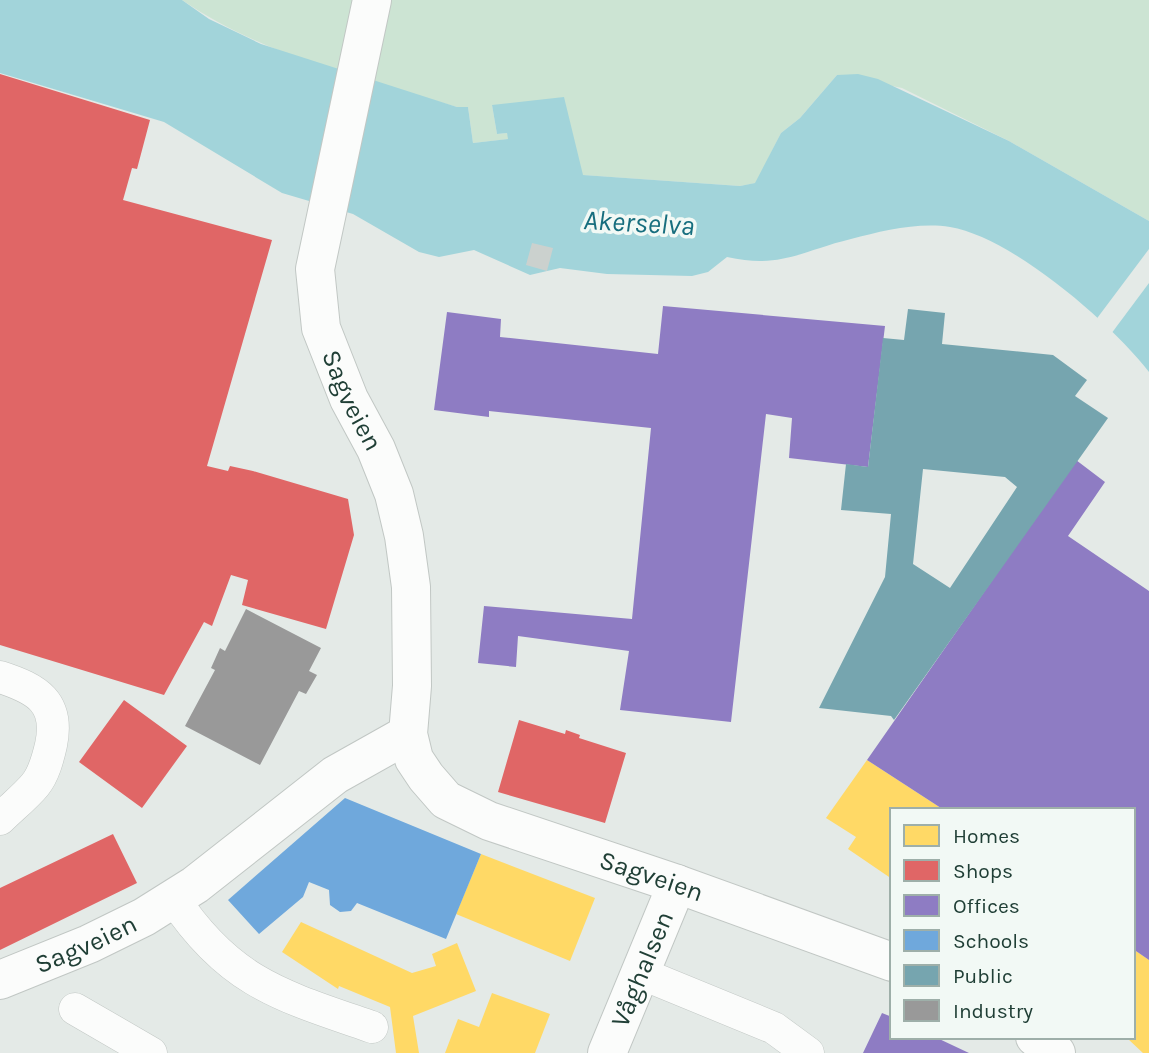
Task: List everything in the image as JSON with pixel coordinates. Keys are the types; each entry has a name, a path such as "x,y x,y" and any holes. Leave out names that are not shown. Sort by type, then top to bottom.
{"street":[{"name":"Sagveien","path":"372,0 317,260 314,289 321,328 349,399 376,449 394,494 404,536 411,587 412,686 408,734 414,759 446,800 489,821 677,884 890,961"},
{"name":"Sagveien","path":"0,981 89,944 174,899 335,775 408,734"},
{"name":"Våghalsen","path":"607,1053 677,884"},
{"path":"1038,1039 1056,1053"}],"lane":[{"path":"0,677 26,688 46,701 54,729 47,760 36,784 0,819"},
{"path":"174,899 193,927 231,965 278,995 372,1027"},
{"path":"640,973 774,1028 808,1053"},
{"path":"75,1009 151,1053"}],"green space":[{"path":"182,0 1149,0 1149,221 1009,141 902,88 837,75 800,118 781,133 756,183 740,186 582,175 492,105 497,134 507,133 509,139 473,143 468,107 457,107 386,87 280,51 213,19"}],"water":[{"name":"Akerselva","path":"0,0 182,0 209,19 261,44 457,107 468,107 473,143 508,139 507,133 497,134 492,105 564,97 583,175 740,186 755,183 781,133 800,118 837,75 858,74 878,79 1009,141 1149,221 1149,372 1111,330 1059,285 1002,247 975,234 950,227 913,226 888,230 777,260 727,257 708,272 692,276 607,274 560,268 530,275 474,250 439,257 419,252 353,214 282,193 164,122 0,73"}],"pier":[{"path":"1149,249 1149,283 1111,334 1095,321"}],"building: Homes":[{"path":"867,760 941,808 890,808 890,878 848,849 856,837 826,818"},
{"path":"481,854 595,898 570,961 456,914"},
{"path":"301,922 412,973 436,966 432,954 457,943 476,991 413,1016 419,1053 396,1053 390,1007 339,986 338,989 282,952"},
{"path":"1135,950 1149,960 1149,1053 1143,1053 1128,1039 1135,1039"},
{"path":"492,993 550,1014 535,1053 445,1053 458,1019 479,1027"}],"building: Shops":[{"path":"0,74 150,120 137,169 132,168 123,200 272,240 207,466 228,471 230,466 253,471 348,499 354,535 326,629 242,605 248,580 231,575 212,626 204,622 164,695 0,645"},
{"path":"124,700 187,746 142,808 79,762"},
{"path":"519,720 565,734 566,730 580,735 579,738 626,753 605,823 498,792"},
{"path":"113,834 137,883 0,950 0,888"}],"building: Offices":[{"path":"663,306 885,326 868,467 789,458 792,418 766,414 731,722 620,710 629,651 518,636 516,667 478,663 484,606 632,619 651,428 489,411 489,417 434,410 447,312 501,319 500,337 658,354"},
{"path":"1076,460 1105,482 1068,536 1149,591 1149,960 1135,950 1135,808 941,808 867,760"},
{"path":"882,1013 890,1016 890,1039 939,1039 969,1053 863,1053"}],"building: Schools":[{"path":"345,798 481,854 446,939 357,903 351,911 340,912 330,905 329,890 309,882 303,897 259,934 228,900"}],"building: Public":[{"path":"908,309 945,313 942,344 1053,355 1087,380 1075,396 1108,418 894,720 891,716 819,708 885,577 891,514 841,510 846,464 868,467 883,338 904,340","holes":["923,469 1005,477 1017,487 950,588 913,564"]}],"building: Industry":[{"path":"246,609 321,648 309,671 317,675 306,694 299,691 260,765 185,726 215,670 211,668 220,648 225,651"}],"building: Other":[{"path":"532,243 553,248 547,271 526,265"}]}
